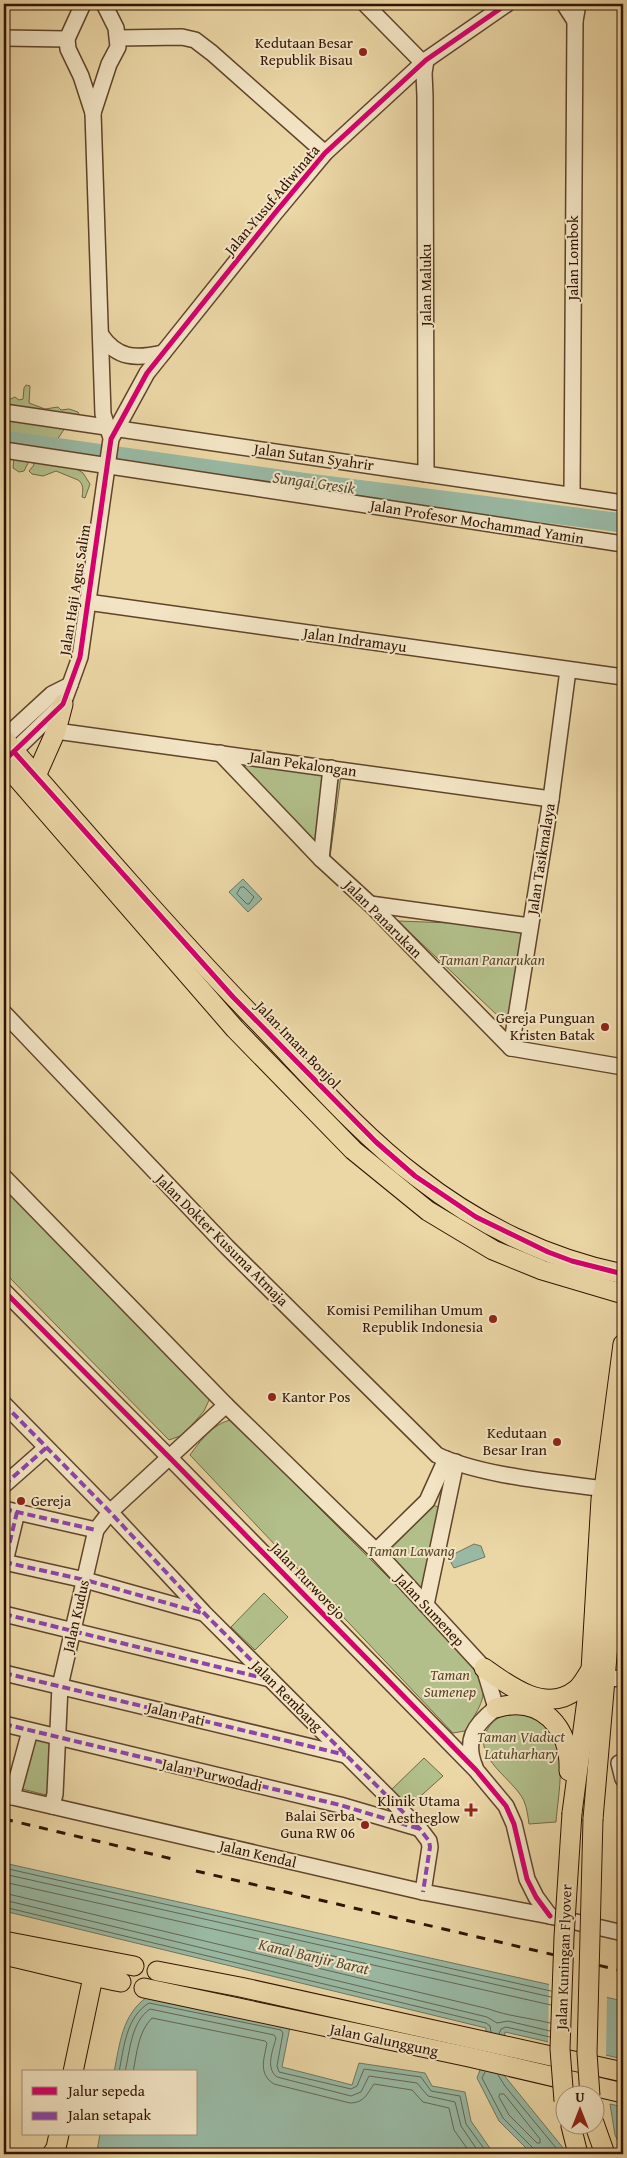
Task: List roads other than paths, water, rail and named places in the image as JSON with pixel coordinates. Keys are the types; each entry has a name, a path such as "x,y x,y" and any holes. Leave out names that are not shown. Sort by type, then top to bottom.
{"main road":[{"path":"36,776 56,731 64,704"},
{"path":"6,751 229,1022 353,1150 428,1211 493,1250 542,1270 623,1294"},
{"name":"Jalan Imam Bonjol","path":"6,751 36,776 230,994 376,1142 415,1176 476,1217 540,1248 572,1261 623,1274"},
{"path":"614,1492 623,1344"},
{"path":"614,1492 623,1434"},
{"path":"572,1810 607,1676 600,1499 614,1492"},
{"path":"484,1668 529,1696 546,1699 565,1697 577,1689 607,1676"},
{"name":"Jalan Kuningan Flyover","path":"589,2086 587,2053 593,1819 607,1676"},
{"path":"496,1708 510,1704 523,1705 541,1711 558,1727 569,1752 568,1786 572,1810"},
{"name":"Jalan Kuningan Flyover","path":"563,2086 560,2049 565,1919 572,1810"},
{"path":"4,1941 134,1966"},
{"path":"4,1955 120,1984 104,1990 98,1995 86,2013"},
{"path":"56,1967 65,1974 76,1989 86,2013"},
{"name":"Jalan Galunggung","path":"157,1971 623,2072"},
{"path":"73,2070 94,1977"},
{"name":"Jalan Galunggung","path":"144,1988 469,2057 623,2093"},
{"path":"574,2136 578,2154"},
{"path":"599,2136 605,2154"}],"street":[{"path":"4,38 67,39 83,4"},
{"path":"104,4 116,28 118,38 182,37 195,40 325,154"},
{"path":"365,4 424,62"},
{"name":"Jalan Yusuf Adiwinata","path":"111,434 146,373 325,154 424,62 507,4"},
{"path":"564,4 574,21"},
{"name":"Jalan Lombok","path":"572,495 574,21 578,4"},
{"name":"Jalan Haji Agus Salim","path":"93,113 109,64 118,46 118,38"},
{"name":"Jalan Haji Agus Salim","path":"6,751 64,704 80,657 111,434 103,414 93,113 81,76 68,49 67,39"},
{"name":"Jalan Maluku","path":"424,62 426,474"},
{"path":"405,78 412,80 425,96"},
{"path":"101,335 108,346 126,355 143,357 162,353"},
{"path":"136,390 134,411 136,419 144,432"},
{"name":"Jalan Sutan Syahrir","path":"4,412 111,434 144,432 623,503"},
{"name":"Jalan Profesor Mochammad Yamin","path":"4,450 107,464 623,544"},
{"name":"Jalan Indramayu","path":"87,602 623,677"},
{"name":"Jalan Tasikmalaya","path":"511,1048 551,799 568,670"},
{"path":"6,751 52,694 70,685"},
{"name":"Jalan Pekalongan","path":"56,731 551,799"},
{"name":"Jalan Panarukan","path":"220,753 321,859 370,904 511,1048"},
{"path":"321,859 332,768"},
{"path":"370,904 530,926"},
{"name":"Jalan Dokter Kusuma Atmaja","path":"4,1013 227,1247 438,1455 451,1461 495,1472 614,1492"},
{"path":"511,1048 623,1067"},
{"name":"Jalan Sumenep","path":"4,1177 226,1405 376,1551 484,1668 496,1708"},
{"name":"Jalan Purworejo","path":"4,1291 170,1456 397,1691 465,1749"},
{"name":"Jalan Rembang","path":"4,1404 110,1512 204,1613 420,1829 429,1841 430,1847 423,1892"},
{"path":"170,1456 226,1405"},
{"path":"4,1485 46,1448"},
{"name":"Jalan Kudus","path":"52,1806 55,1794 59,1739 60,1686 96,1530 110,1512 170,1456"},
{"path":"376,1551 426,1501 451,1461"},
{"path":"426,1605 446,1505 451,1461"},
{"path":"426,1501 432,1500 446,1505"},
{"path":"96,1530 10,1510 4,1563 85,1580 204,1613"},
{"path":"4,1614 271,1680"},
{"name":"Jalan Pati","path":"4,1673 347,1755"},
{"path":"496,1708 484,1718 473,1733 465,1749 476,1770 506,1806 518,1838 527,1879 536,1897 550,1916"},
{"name":"Jalan Purwodadi","path":"4,1724 59,1739 340,1805 420,1829"},
{"path":"8,1796 30,1731"},
{"path":"619,1763 623,1779"},
{"name":"Jalan Kendal","path":"8,1796 423,1892 550,1916 623,1933"},
{"path":"512,1910 523,1898 527,1879"}],"water":[{"path":"243,879 262,899 248,912 229,892"},
{"path":"474,1544 481,1546 485,1557 454,1568 448,1557"},
{"name":"Kanal Banjir Barat","path":"4,1863 623,2001 623,2059 505,2032 503,2074 568,2154 532,2154 499,2121 477,2078 483,2062 486,2028 4,1911"},
{"path":"147,1997 290,2027 282,2067 352,2085 359,2063 425,2073 432,2086 465,2092 471,2121 494,2154 99,2154 97,2151 100,2136 198,2136 198,2070 114,2070 123,2030 132,2012"},
{"path":"610,2104 623,2107 623,2151 615,2135"}],"waterway":[{"name":"Sungai Gresik","path":"4,440 308,483 623,523"}],"railway":[{"path":"4,1819 177,1860"},
{"path":"196,1871 623,1971"}],"place":[{"name":"Kedutaan Besar Republik Bisau","path":"363,52"},
{"name":"Gereja Punguan Kristen Batak","path":"605,1027"},
{"name":"Komisi Pemilihan Umum Republik Indonesia","path":"493,1319"},
{"name":"Kantor Pos","path":"272,1397"},
{"name":"Kedutaan Besar Iran","path":"557,1442"},
{"name":"Gereja","path":"21,1501"},
{"name":"Klinik Utama Aestheglow","path":"471,1810"},
{"name":"Balai Serba Guna RW 06","path":"365,1825"}],"park label":[{"name":"Taman Panarukan","path":"492,960"},
{"name":"Taman Lawang","path":"411,1551"},
{"name":"Taman Sumenep","path":"450,1684"},
{"name":"Taman Viaduct Latuharhary","path":"521,1746"}]}
